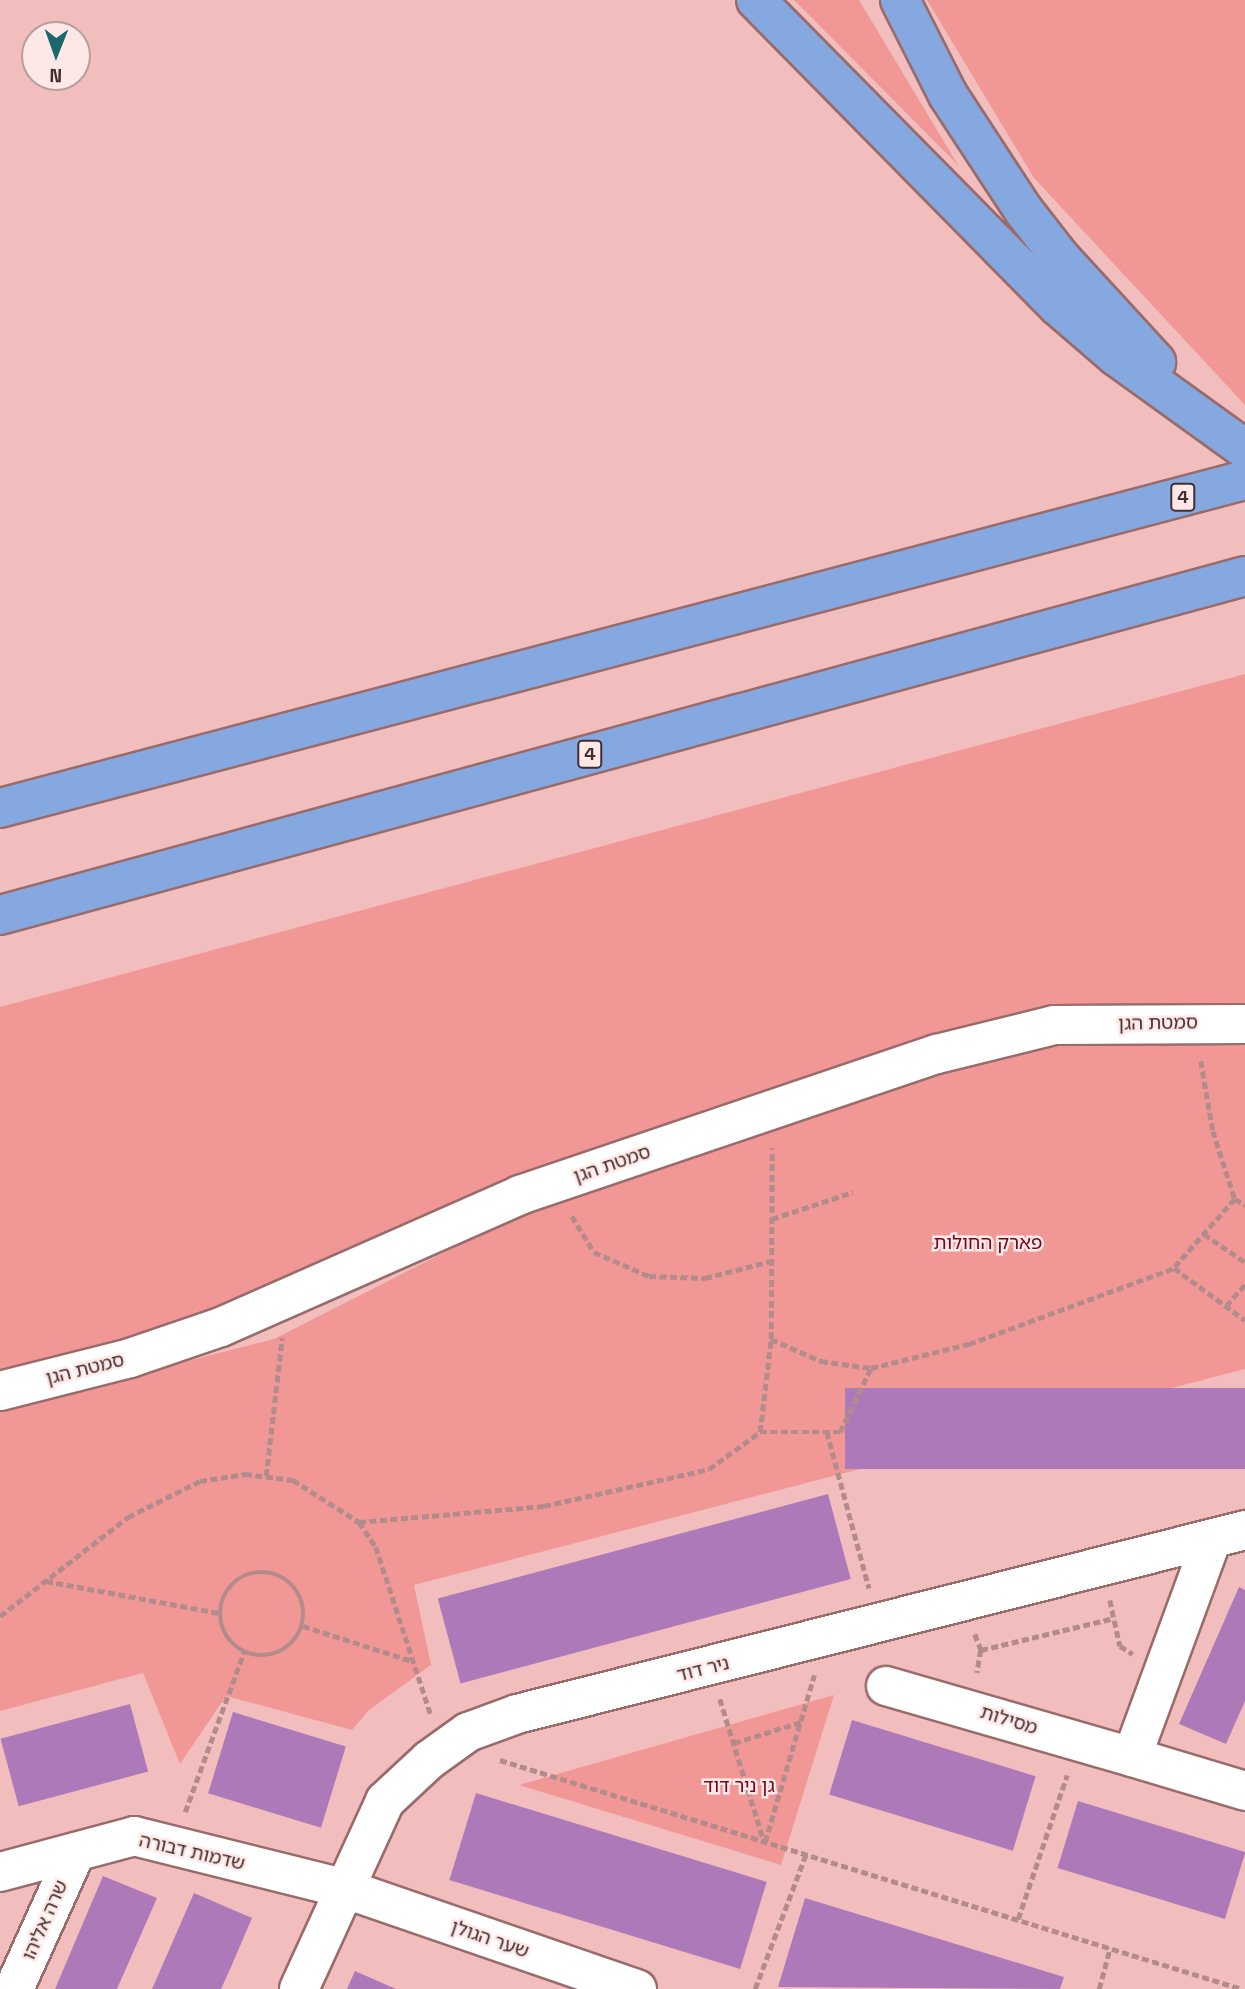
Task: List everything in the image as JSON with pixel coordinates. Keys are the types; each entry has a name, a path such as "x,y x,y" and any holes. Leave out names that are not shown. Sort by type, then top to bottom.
{"highway":[{"path":"756,0 1058,306 1116,356 1245,447"},
{"path":"900,0 948,95 1059,256 1182,389 1245,447"},
{"name":"4","path":"0,808 1245,480"},
{"name":"4","path":"0,915 1245,576"}],"street":[{"name":"סמטת הגן","path":"0,1391 130,1357 221,1327 520,1195 937,1054 1054,1025 1195,1022 1245,1024"},
{"name":"ניר דוד","path":"299,1989 385,1801 440,1752 468,1732 517,1714 805,1644 878,1622 1228,1534"},
{"path":"1132,1757 1162,1674 1228,1534"},
{"name":"מסילות","path":"886,1686 1245,1791"},
{"name":"שדמות דבורה","path":"0,1872 134,1836 343,1888"},
{"name":"שרה אליהו","path":"14,1989 76,1852"},
{"name":"שער הגולן","path":"343,1888 621,1986"}],"path":[{"path":"1195,1022 1213,1131 1235,1199 1245,1205"},
{"path":"760,1432 771,1339 772,1140"},
{"path":"772,1219 853,1192"},
{"path":"771,1339 821,1361 871,1368 969,1344 1174,1268 1235,1199"},
{"path":"570,1210 594,1252 649,1276 705,1278 771,1261"},
{"path":"1204,1234 1245,1262"},
{"path":"1174,1268 1245,1320"},
{"path":"1226,1306 1245,1284"},
{"path":"265,1476 287,1298"},
{"path":"359,1522 544,1506 652,1484 709,1469 760,1432 840,1432 871,1368"},
{"path":"827,1432 878,1622"},
{"path":"0,1616 128,1517 200,1481 245,1474 293,1480 359,1522 376,1547 398,1604 440,1752 806,1854 1241,1989"},
{"path":"1102,1566 1120,1646 1162,1674"},
{"path":"254,1572 269,1572 294,1585 305,1612 303,1626 286,1650 272,1655 244,1653 226,1637 219,1613 229,1586 254,1572"},
{"path":"45,1581 219,1613"},
{"path":"963,1601 981,1650 971,1709"},
{"path":"981,1650 1114,1618"},
{"path":"303,1626 412,1661"},
{"path":"765,1842 815,1678 805,1644"},
{"path":"172,1846 244,1653"},
{"path":"710,1667 765,1842"},
{"path":"734,1743 802,1721"},
{"path":"1018,1920 1079,1741"},
{"path":"755,1989 806,1854"},
{"path":"1099,1989 1110,1948"}],"green space":[{"path":"794,0 859,0 958,165"},
{"path":"927,0 1245,0 1245,405 1034,178"},
{"path":"1245,674 1245,1013 1040,1006 438,1208 205,1321 0,1374 0,1007"},
{"name":"פארק החולות","path":"1245,1030 1245,1369 414,1585 431,1665 369,1710 352,1730 226,1696 180,1764 143,1673 0,1711 0,1409 274,1339 571,1188 1055,1035"},
{"name":"גן ניר דוד","path":"834,1695 781,1865 519,1785"}],"building":[{"path":"845,1388 1245,1388 1245,1469 845,1469"},
{"path":"828,1494 851,1579 461,1684 438,1599"},
{"path":"1239,1587 1245,1590 1245,1701 1226,1744 1179,1724"},
{"path":"130,1704 148,1772 19,1806 1,1739"},
{"path":"233,1712 346,1746 321,1828 208,1793"},
{"path":"852,1720 1036,1776 1013,1851 829,1795"},
{"path":"476,1793 767,1882 740,1969 449,1880"},
{"path":"1078,1801 1245,1852 1225,1919 1058,1868"},
{"path":"103,1876 157,1898 117,1989 55,1989"},
{"path":"194,1893 252,1918 231,1967 221,1989 152,1989"},
{"path":"805,1898 1064,1977 1060,1989 778,1987"},
{"path":"355,1971 396,1989 347,1989"}]}
